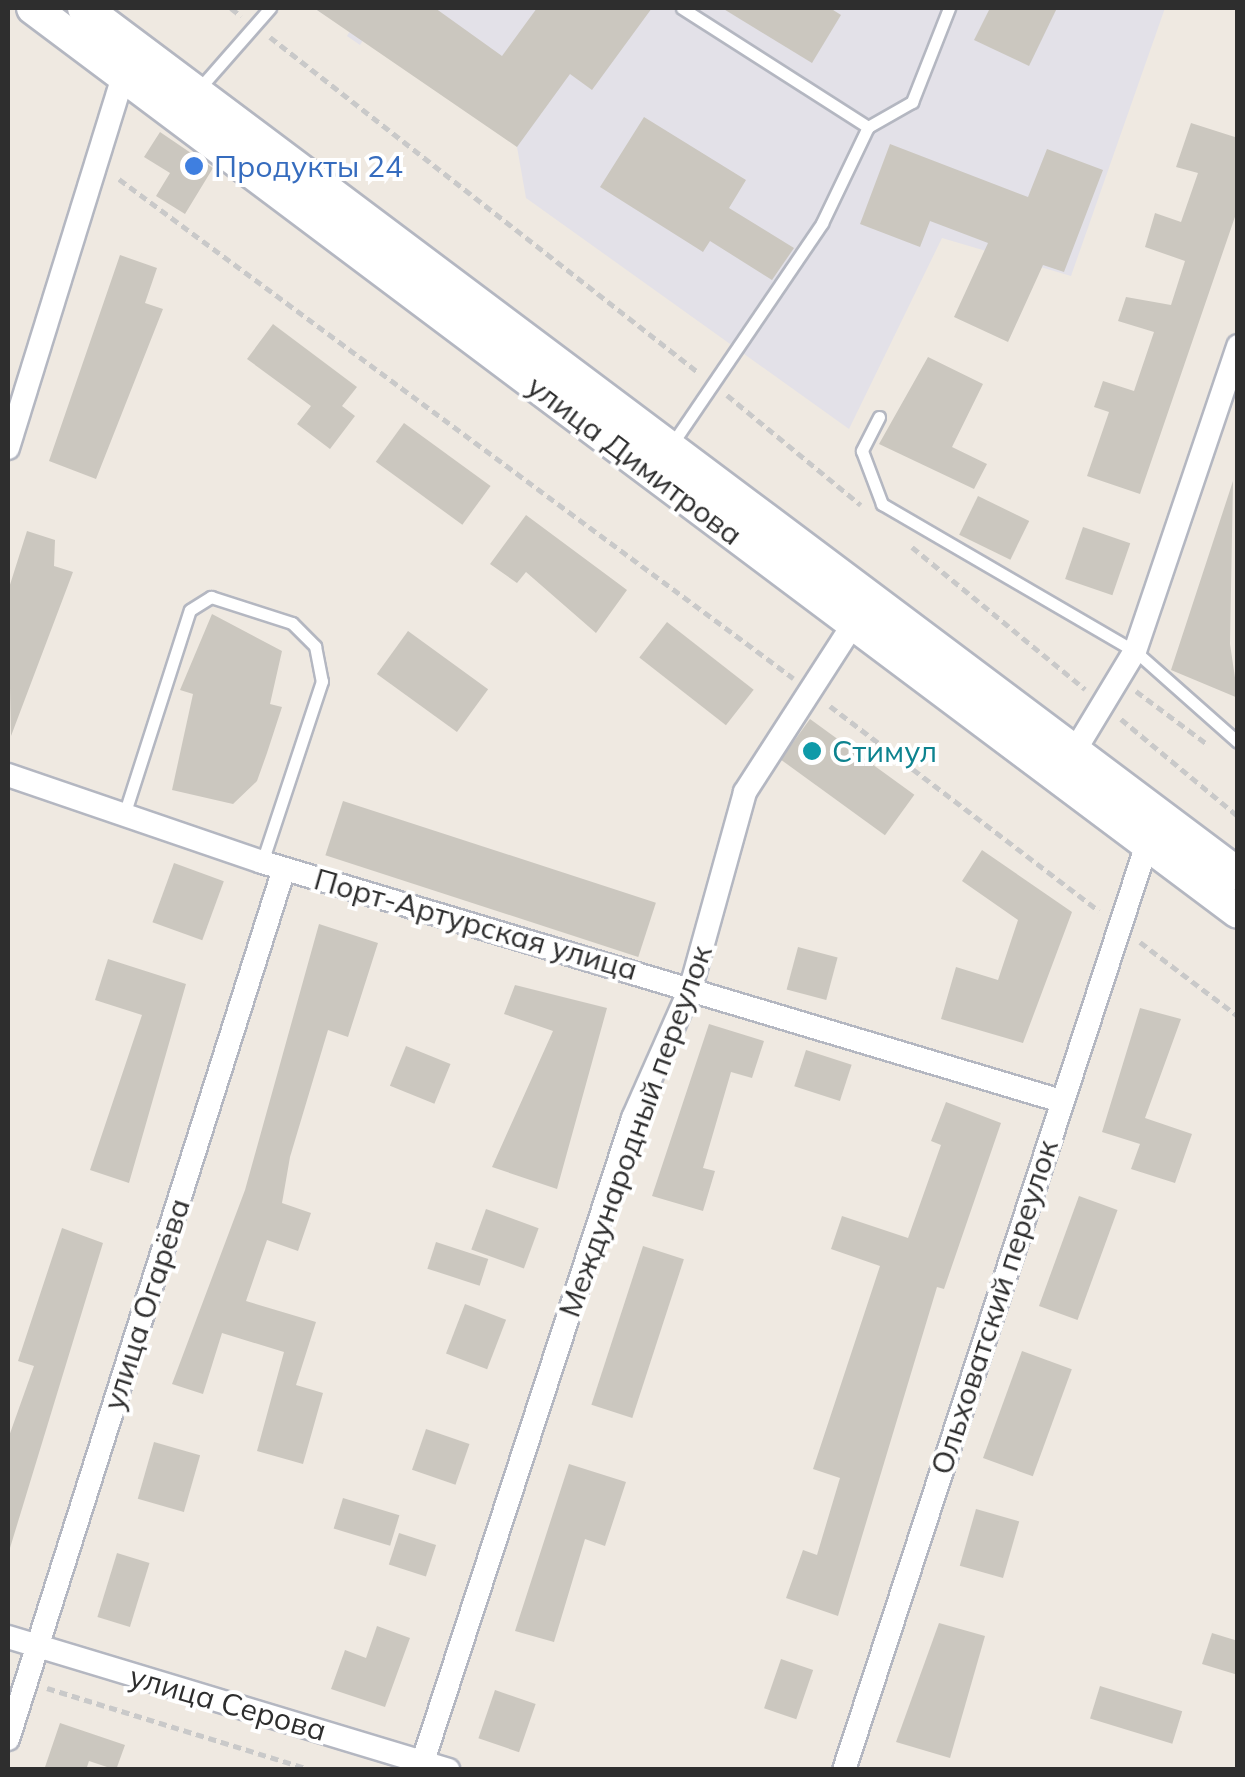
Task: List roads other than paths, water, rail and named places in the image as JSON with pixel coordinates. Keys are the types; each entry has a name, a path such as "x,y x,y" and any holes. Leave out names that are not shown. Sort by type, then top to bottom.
{"main road":[{"name":"улица Димитрова","path":"32,8 658,460 1074,752 1238,874"},
{"name":"улица Димитрова","path":"84,8 198,90 658,460 852,626 1238,912"}],"street":[{"path":"8,448 100,164 124,76"},
{"path":"1074,752 1134,651 1238,346"},
{"name":"Международный переулок","path":"421,1765 633,1118 690,987 744,792 852,626"},
{"name":"Порт-Артурская улица","path":"8,775 284,869 690,987 1061,1101"},
{"name":"Ольховатский переулок","path":"844,1770 1147,844"},
{"name":"улица Огарёва","path":"8,1739 284,869"},
{"name":"улица Серова","path":"8,1638 448,1770"}],"lane":[{"path":"198,90 270,8"},
{"path":"682,8 868,128"},
{"path":"658,460 714,385 822,223 868,128 912,102 949,8"},
{"path":"879,417 862,451 882,504 1134,651 1238,742"},
{"path":"124,814 190,610 210,597 292,624 315,646 322,681 262,862"}],"place":[{"name":"Продукты 24","path":"194,166"},
{"name":"Стимул","path":"812,751"}]}
